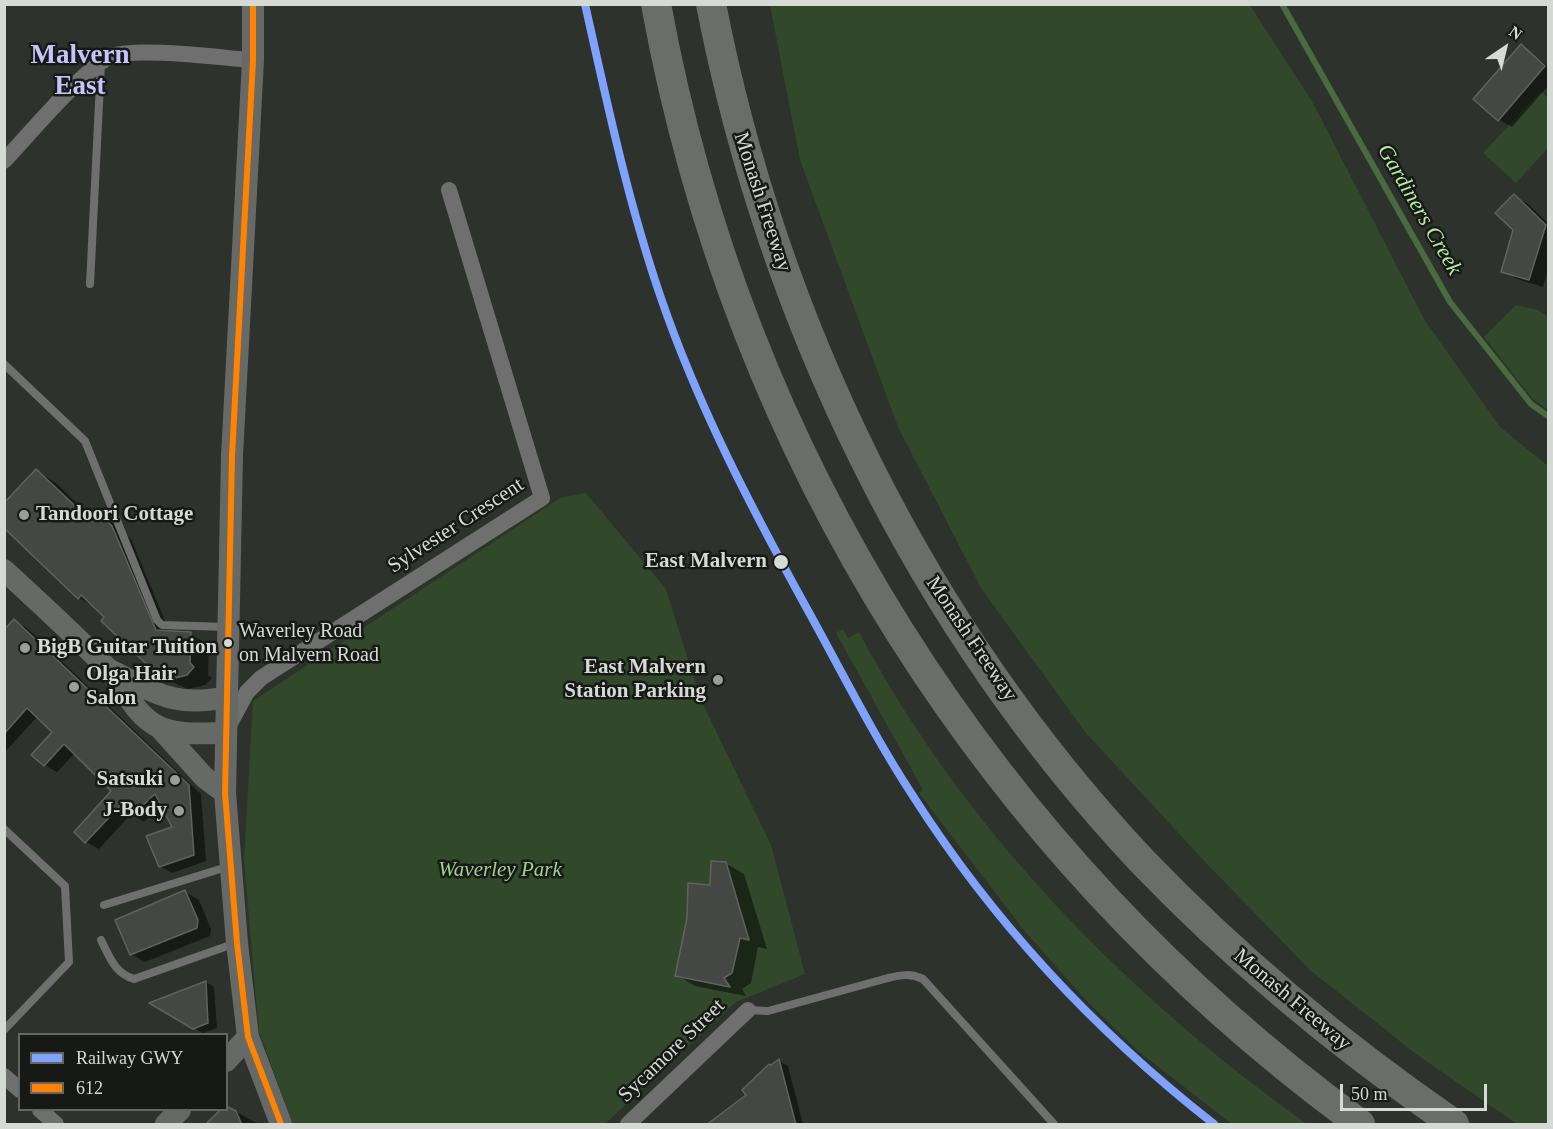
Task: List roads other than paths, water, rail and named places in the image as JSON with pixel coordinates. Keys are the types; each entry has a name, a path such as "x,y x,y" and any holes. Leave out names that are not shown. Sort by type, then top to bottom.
{"highway":[{"path":"656,4 681,126 695,177 745,325 801,455 833,520 892,621 958,721 1007,787 1099,894 1206,1000 1258,1045 1360,1125"},
{"name":"Monash Freeway","path":"711,4 733,108 750,168 796,305 822,370 879,488 919,560 962,628 1049,752 1140,859 1188,908 1270,983 1350,1050 1454,1125"}],"main road":[{"path":"253,4 253,60 232,456 228,627 237,694 225,733 225,793 233,865 237,943 248,1037 281,1125"},
{"path":"4,570 110,670 137,710 159,727 204,777 225,793"},
{"path":"110,670 169,699 193,702 237,694"},
{"path":"159,727 193,732 225,733"},
{"path":"228,1059 248,1037"},
{"path":"166,1125 179,1111"}],"street":[{"path":"4,161 101,62 111,56 137,53 253,60"},
{"name":"Sylvester Crescent","path":"237,694 542,498 449,190"},
{"name":"Sycamore Street","path":"628,1125 748,1010"},
{"path":"4,1076 18,1088"},
{"path":"41,1111 56,1125"}],"lane":[{"path":"90,284 101,62"},
{"path":"4,364 85,441 157,620 162,625 228,627"},
{"path":"4,829 65,886 69,962 4,1030"},
{"path":"104,905 233,865"},
{"path":"101,940 114,966 125,976 134,979 237,943"},
{"path":"748,1010 768,1011 888,978 906,974 915,975 930,988 1054,1125"}],"waterway":[{"name":"Gardiners Creek","path":"1282,4 1450,302 1531,404 1548,416"}],"rail line":[{"name":"GWY","path":"585,4 628,189 649,262 676,338 709,417 746,494 871,726 898,773 944,843 1012,931 1088,1013 1128,1051 1214,1124"}],"place":[{"name":"Tandoori Cottage","path":"24,515"},
{"name":"East Malvern","path":"781,562"},
{"name":"Waverley Road on Malvern Road","path":"228,643"},
{"name":"BigB Guitar Tuition","path":"25,648"},
{"name":"East Malvern Station Parking","path":"718,680"},
{"name":"Olga Hair Salon","path":"74,687"},
{"name":"Satsuki","path":"175,780"},
{"name":"J-Body","path":"179,811"}],"district":[{"name":"Malvern East","path":"80,72"}],"park label":[{"name":"Waverley Park","path":"500,870"}]}
